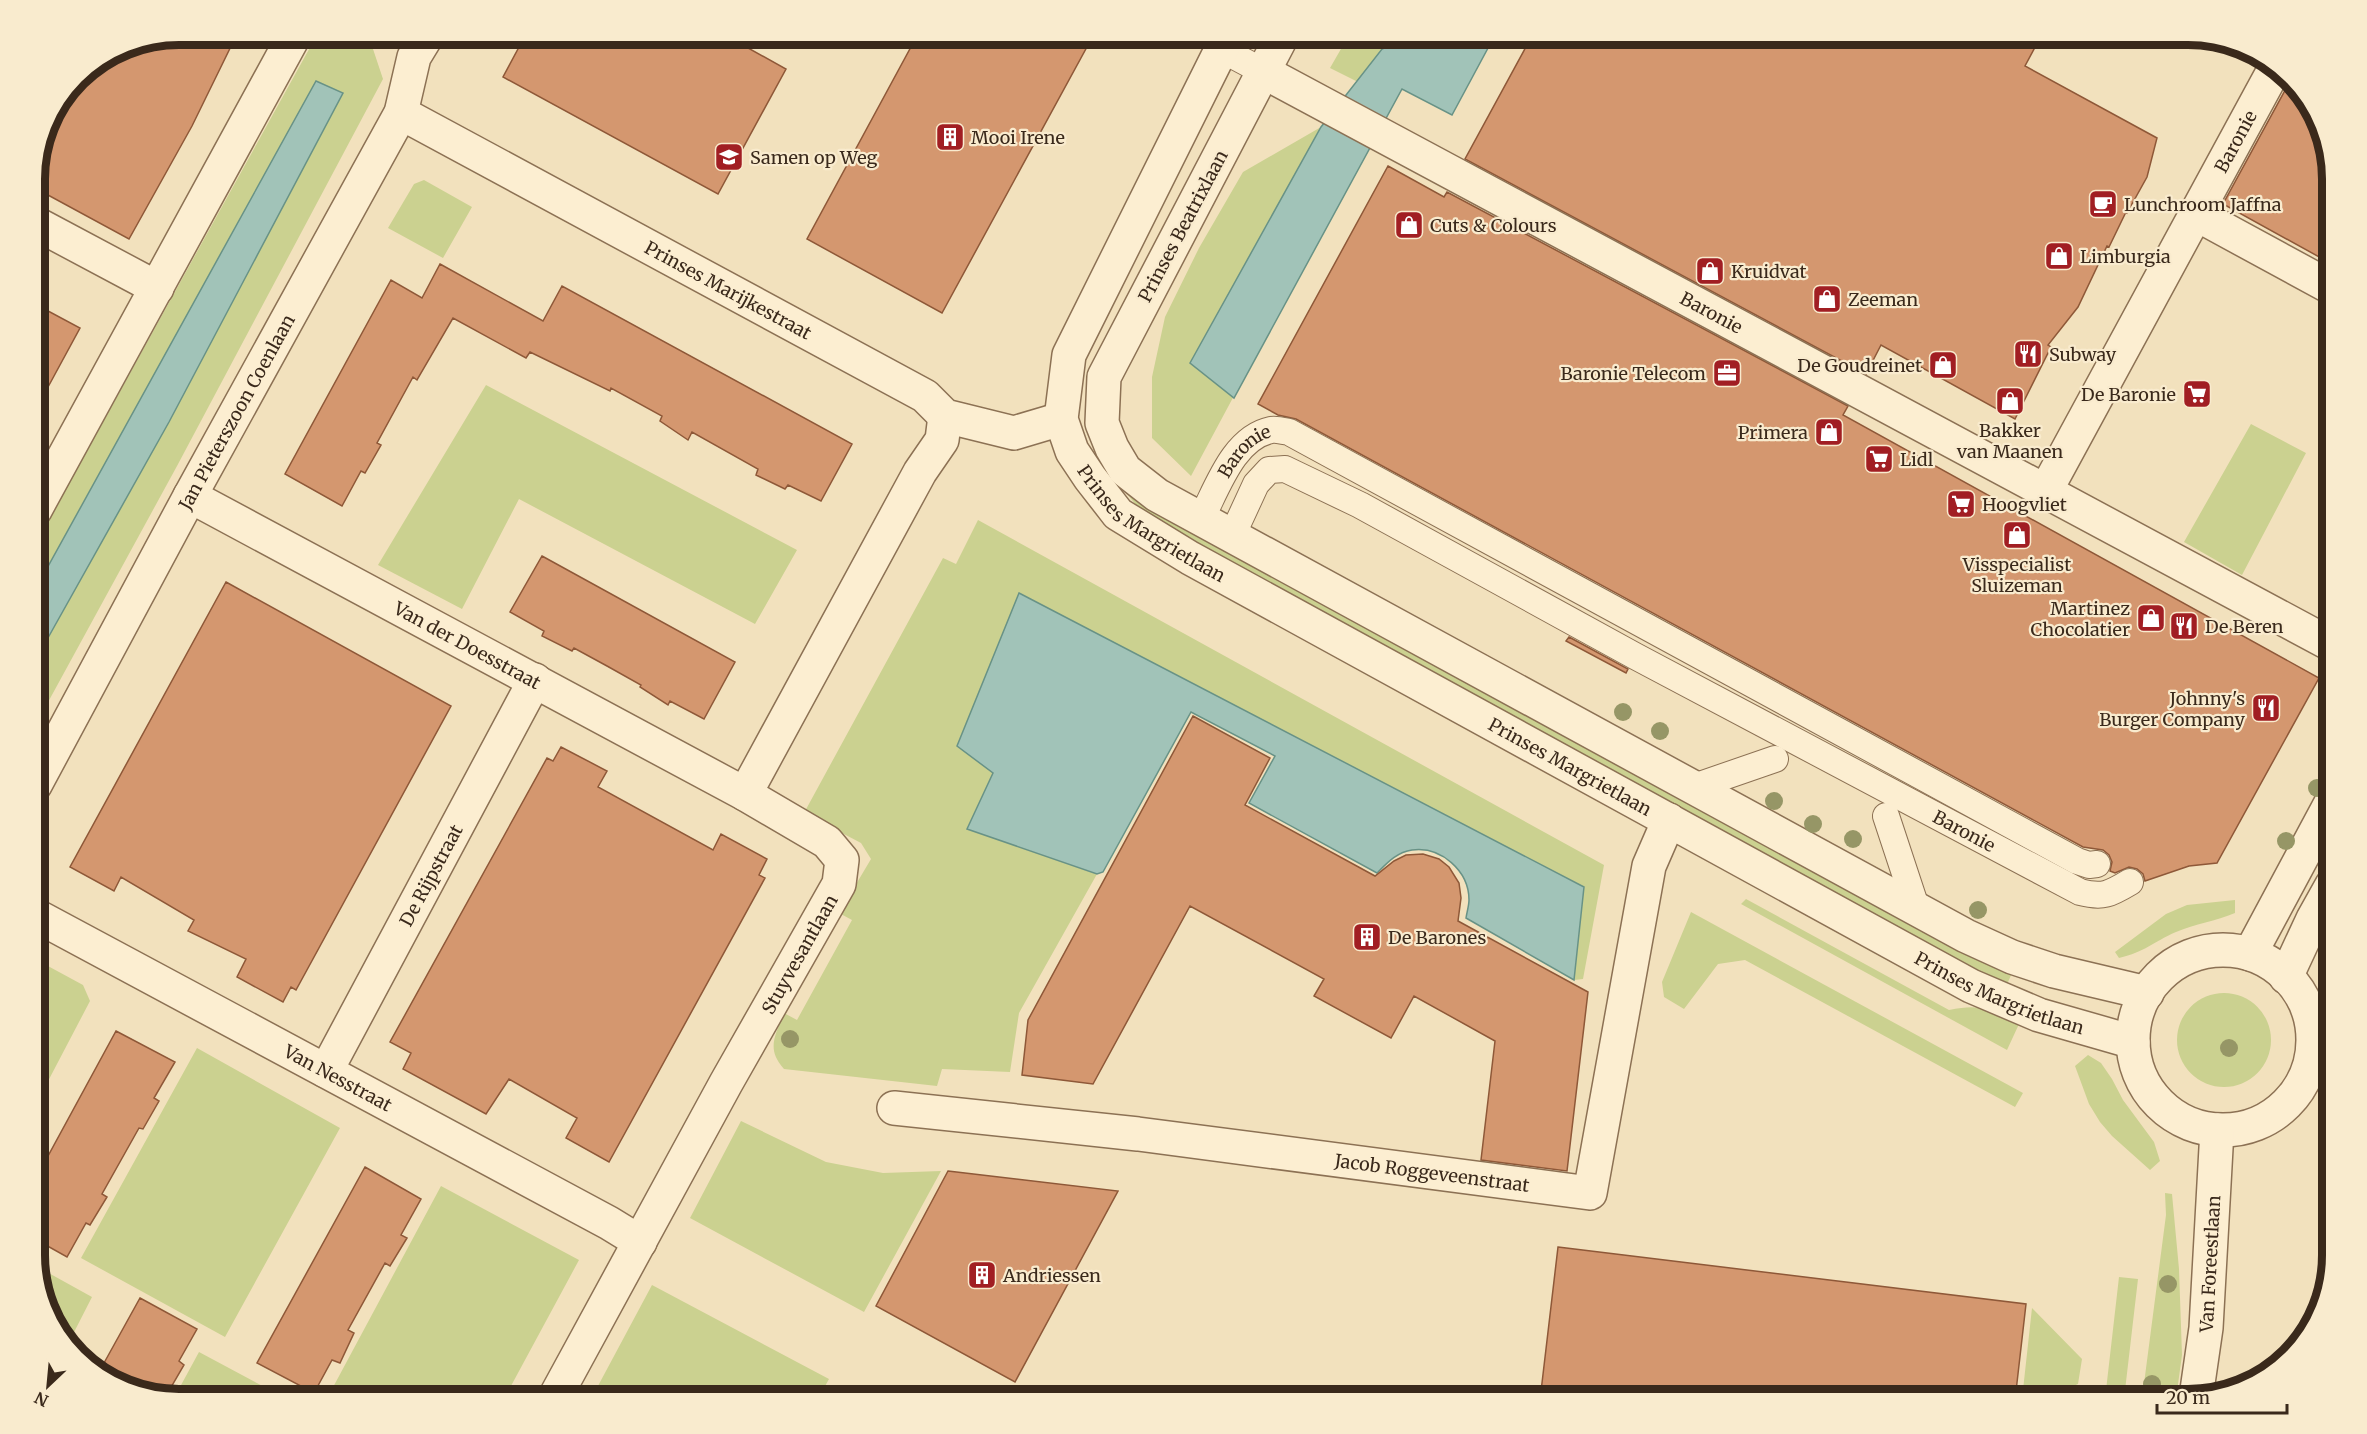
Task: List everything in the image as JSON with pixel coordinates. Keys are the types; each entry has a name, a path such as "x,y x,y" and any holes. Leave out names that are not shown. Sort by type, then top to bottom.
{"street":[{"path":"45,492 289,45"},
{"name":"Jan Pieterszoon Coenlaan","path":"45,766 190,496 401,113 414,57 421,45"},
{"path":"745,794 920,472 942,440 945,416 1014,433 1061,419 1069,355 1224,45"},
{"name":"Prinses Beatrixlaan","path":"1102,423 1104,377 1278,45"},
{"name":"Baronie","path":"1264,72 2322,640"},
{"name":"Baronie","path":"2045,492 2271,74"},
{"name":"Prinses Marijkestraat","path":"401,113 925,396 945,416"},
{"path":"2196,214 2322,283"},
{"path":"45,228 157,288"},
{"name":"Prinses Margrietlaan","path":"1061,419 1072,450 1118,514 1190,558 1971,986 2039,1015 2133,1042"},
{"name":"Prinses Margrietlaan","path":"1102,423 1112,448 1125,470 1157,495 1691,788 1966,936 2012,957 2054,971 2146,993"},
{"name":"Van der Doesstraat","path":"190,496 745,794"},
{"name":"De Rijpstraat","path":"326,1071 535,681"},
{"name":"Stuyvesantlaan","path":"560,1389 731,1074 838,884 842,860 827,842 745,794"},
{"name":"Jacob Roggeveenstraat","path":"894,1108 1138,1134 1590,1193 1649,866 1669,820"},
{"path":"2250,954 2322,820"},
{"path":"2286,977 2322,903"},
{"name":"Van Nesstraat","path":"45,920 609,1223 640,1242"},
{"path":"2218,951 2250,954 2286,977 2301,997 2322,1053 2280,1110 2250,1126 2217,1130 2179,1118 2158,1102 2149,1092 2138,1068 2133,1042 2136,1016 2146,993 2160,976 2186,958 2218,951"},
{"name":"Van Foreestlaan","path":"2197,1388 2206,1328 2217,1130"}],"lane":[{"path":"1229,45 1264,72"},
{"name":"Baronie","path":"1201,519 1234,456 1244,445 1272,430 1290,432 1765,686 2078,861 2089,865 2097,864"},
{"name":"Baronie","path":"1232,536 1256,484 1269,470 1285,469 1360,505 1635,656 2080,892 2095,896 2110,894 2130,882"},
{"path":"1802,745 1820,744 1838,726"},
{"path":"1691,788 1774,759"},
{"path":"1886,816 1917,910"}],"green space":[{"path":"311,45 372,45 383,79 177,466 45,708 45,643 169,422 343,93 101,470 45,572 45,527"},
{"path":"1343,45 1391,45 1382,49 1358,82 1330,68"},
{"path":"1321,127 1190,363 1213,381 1236,392 1191,476 1152,438 1152,377 1165,317 1199,248 1243,172"},
{"path":"424,180 472,207 443,258 388,228 414,184"},
{"path":"486,385 797,550 755,624 519,499 462,609 378,565"},
{"path":"2251,424 2306,453 2242,575 2184,542"},
{"path":"1116,480 1190,529 1962,953 2012,973 2004,991 1234,569 1136,505"},
{"path":"978,520 1604,865 1583,979 1574,980 1584,887 1019,593 993,773 967,829 1097,874 1019,1013 1010,1072 942,1069 937,1086 784,1069 775,1055 774,1042 784,1013 797,1020 852,920 839,913 871,859 861,843 804,813 943,558 956,564"},
{"path":"1746,899 1949,1010 1970,1007 1985,1009 2019,1024 2007,1050 1741,904"},
{"path":"2235,900 2235,913 2176,932 2128,956 2119,958 2115,952 2166,914 2187,905"},
{"path":"1691,912 2023,1093 2015,1107 1745,960 1718,964 1684,1009 1664,997 1662,982"},
{"path":"45,964 83,985 90,1001 45,1087"},
{"path":"2224,993 2242,996 2257,1007 2268,1022 2271,1040 2268,1058 2257,1073 2242,1084 2224,1087 2206,1084 2191,1073 2180,1058 2177,1040 2180,1022 2191,1007 2206,996"},
{"path":"197,1048 340,1128 225,1337 81,1258"},
{"path":"2088,1055 2101,1063 2123,1100 2154,1142 2160,1161 2150,1170 2112,1136 2089,1104 2075,1066"},
{"path":"741,1121 826,1162 883,1173 941,1171 864,1312 690,1218"},
{"path":"441,1186 579,1260 509,1389 332,1389"},
{"path":"2165,1193 2172,1194 2179,1269 2182,1355 2177,1389 2143,1389 2166,1215"},
{"path":"46,1272 92,1297 72,1335 52,1298"},
{"path":"2119,1277 2138,1279 2125,1389 2106,1389"},
{"path":"652,1285 829,1379 824,1389 596,1389"},
{"path":"2032,1308 2082,1359 2078,1384 2068,1389 2023,1389"},
{"path":"199,1352 268,1389 179,1389"}],"water":[{"path":"1391,45 1490,45 1452,115 1402,89 1234,398 1190,363 1321,127 1382,49"},
{"path":"316,81 343,93 169,422 45,643 45,572"},
{"path":"1019,593 1584,887 1574,980 1466,918 1468,889 1459,870 1443,856 1423,850 1407,851 1393,858 1377,873 1249,803 1275,756 1191,712 1103,872 1097,874 967,829 993,773 957,746"}],"building":[{"path":"171,45 232,45 192,126 129,239 45,193 46,162 55,128 63,112 84,84 112,63 128,55"},
{"path":"520,45 743,45 786,69 718,194 503,77"},
{"name":"Mooi Irene","path":"912,45 1088,45 942,313 807,239"},
{"path":"1527,45 2036,45 2025,66 2157,138 2147,177 2109,247 2107,246 2078,307 2048,345 2051,347 2015,419 1881,345 1866,374 1465,159"},
{"path":"2286,88 2304,112 2315,136 2319,153 2322,171 2322,258 2223,204"},
{"path":"1388,166 1444,197 1447,192 1848,406 1843,415 2319,678 2217,863 2189,866 2145,881 2143,874 2137,869 2129,867 2115,873 2110,871 2112,862 2103,850 2083,847 1296,419 1278,415 1258,404"},
{"path":"440,264 543,321 562,286 852,444 821,501 788,485 785,489 756,475 758,469 692,432 688,440 660,421 662,416 611,388 610,391 530,352 526,358 453,318 417,380 413,377 377,443 381,445 365,473 361,471 342,506 285,474 391,280 422,298"},
{"path":"45,309 80,328 45,393"},
{"path":"542,556 735,662 704,719 670,701 668,705 640,687 641,685 607,666 574,648 572,651 542,636 544,631 510,612"},
{"path":"226,582 451,706 296,990 291,987 283,1002 237,977 246,959 188,931 194,920 121,877 114,891 70,867"},
{"path":"1569,637 1628,669 1626,673 1566,641"},
{"name":"De Barones","path":"1193,716 1270,758 1245,805 1375,876 1406,855 1423,854 1439,859 1449,867 1459,883 1461,898 1458,921 1588,992 1567,1171 1481,1160 1495,1041 1414,996 1391,1038 1314,996 1324,979 1190,906 1093,1084 1022,1075 1028,1020"},
{"path":"561,747 607,771 598,787 713,850 721,834 767,859 759,875 765,878 609,1162 566,1138 577,1118 509,1079 486,1114 403,1069 411,1053 390,1042 547,758 553,761"},
{"path":"116,1031 175,1062 154,1098 159,1101 143,1129 139,1128 102,1194 107,1197 90,1225 86,1223 67,1257 45,1245 45,1162"},
{"path":"365,1167 421,1199 401,1235 407,1238 390,1266 385,1263 348,1330 354,1333 340,1363 332,1360 316,1389 306,1389 257,1363"},
{"name":"Andriessen","path":"948,1171 1118,1191 1015,1382 876,1306"},
{"path":"1558,1247 2026,1304 2016,1389 1541,1389"},
{"path":"140,1298 197,1329 179,1361 184,1365 170,1388 128,1379 103,1365"}],"place":[{"name":"Mooi Irene","path":"950,137"},
{"name":"Samen op Weg","path":"729,157"},
{"name":"Lunchroom Jaffna","path":"2103,204"},
{"name":"Cuts & Colours","path":"1409,225"},
{"name":"Limburgia","path":"2059,256"},
{"name":"Kruidvat","path":"1710,271"},
{"name":"Zeeman","path":"1827,299"},
{"name":"Subway","path":"2028,354"},
{"name":"De Goudreinet","path":"1943,365"},
{"name":"Baronie Telecom","path":"1727,373"},
{"name":"De Baronie","path":"2197,394"},
{"name":"Bakker van Maanen","path":"2010,401"},
{"name":"Primera","path":"1829,432"},
{"name":"Lidl","path":"1879,459"},
{"name":"Hoogvliet","path":"1961,504"},
{"name":"Visspecialist Sluizeman","path":"2017,535"},
{"name":"Martinez Chocolatier","path":"2151,618"},
{"name":"De Beren","path":"2184,626"},
{"name":"Johnny's Burger Company","path":"2266,708"},
{"name":"De Barones","path":"1367,937"},
{"name":"Andriessen","path":"982,1275"}]}
